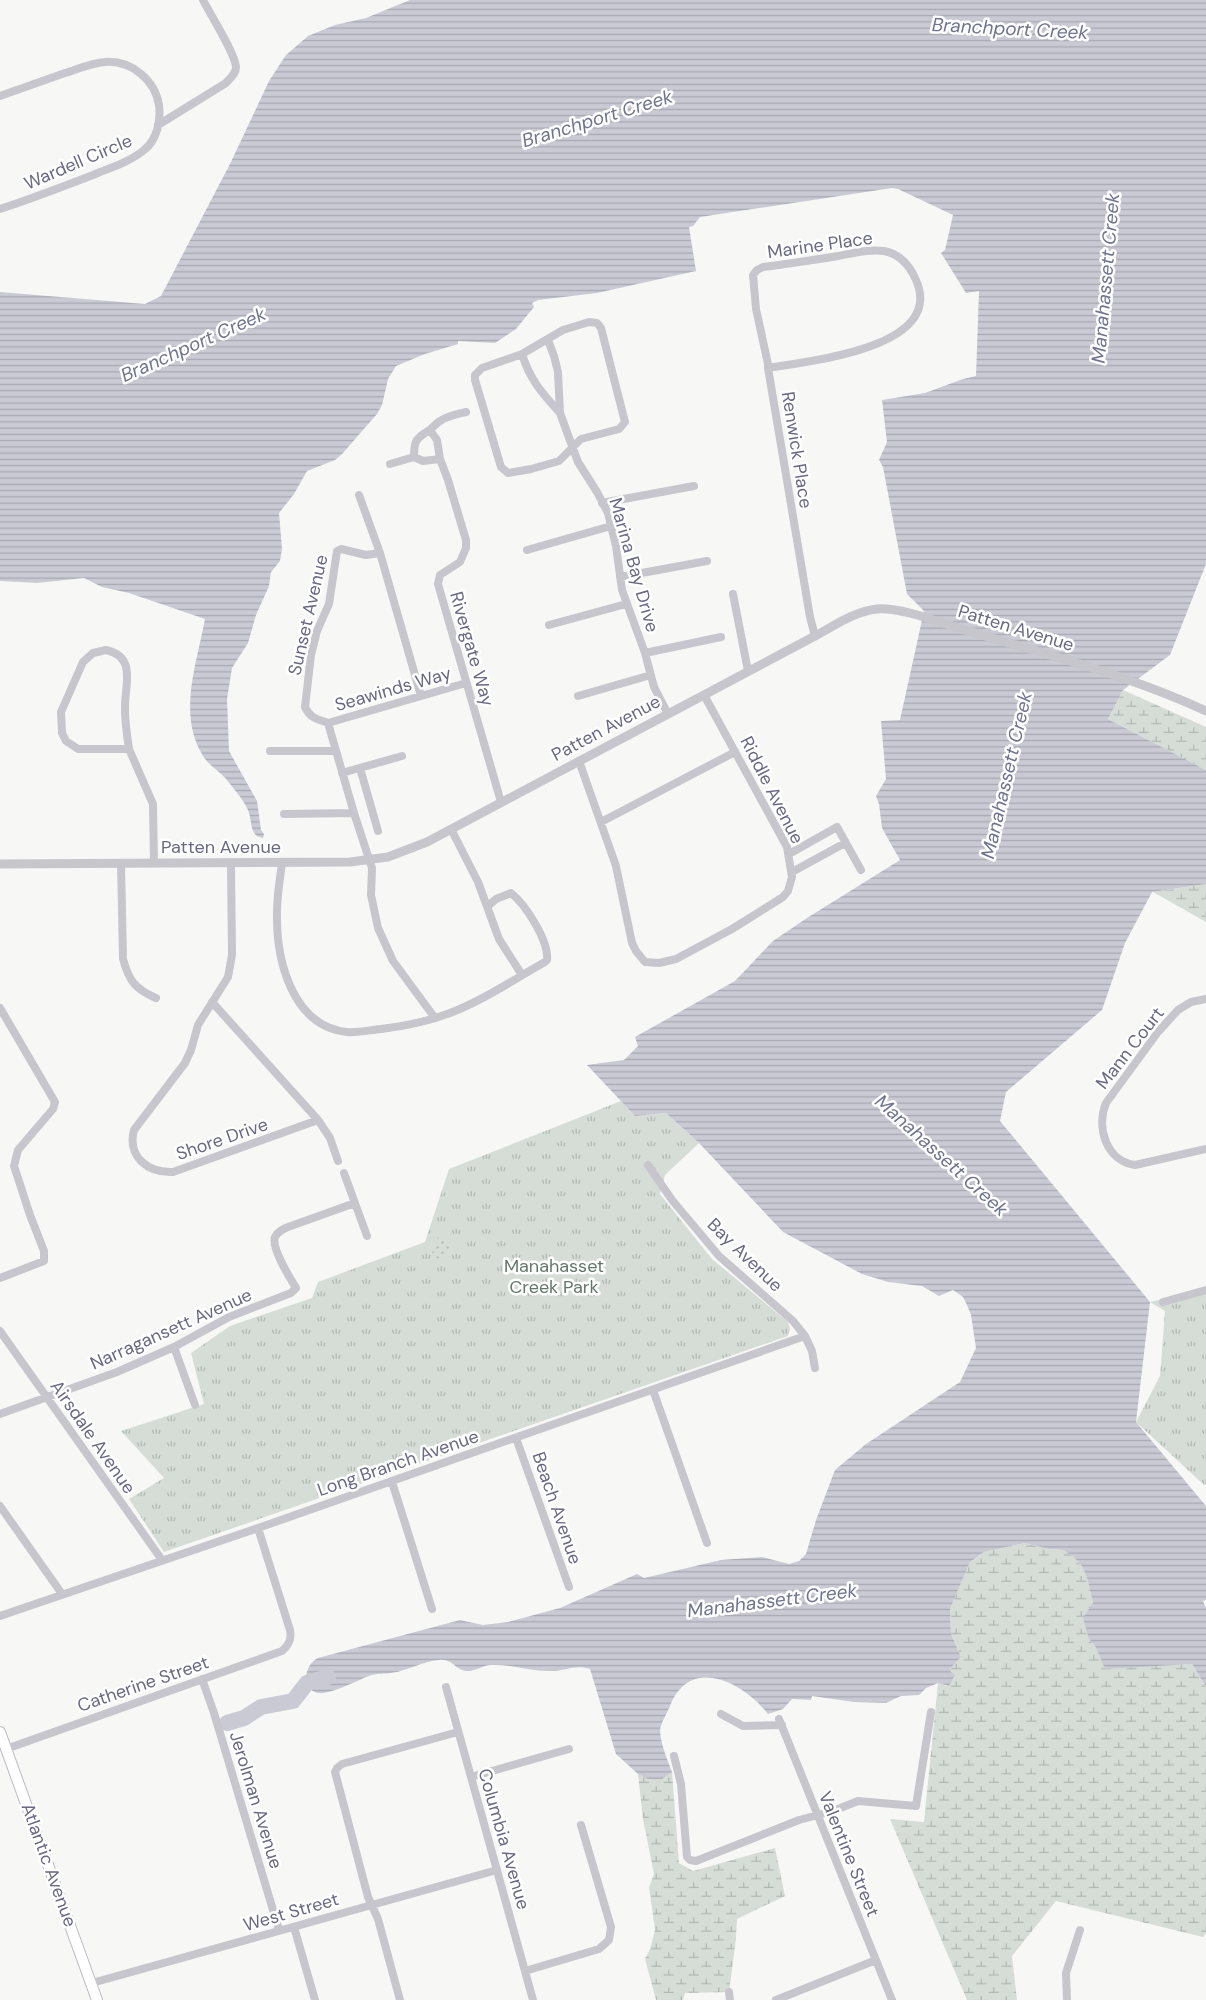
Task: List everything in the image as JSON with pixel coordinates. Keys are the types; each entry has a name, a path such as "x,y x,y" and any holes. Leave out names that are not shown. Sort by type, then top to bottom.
{"main road":[{"name":"Atlantic Avenue","path":"0,1732 97,2000"}],"street":[{"path":"158,125 226,83 236,68 230,51 203,0"},
{"name":"Wardell Circle","path":"0,96 92,64 103,62 119,63 138,71 153,88 158,103 158,125 154,138 143,151 118,164 35,198 0,209"},
{"name":"Marine Place","path":"757,270 763,267 874,250 894,255 908,265 920,292 921,301 915,317 906,329 898,334 848,353 768,368"},
{"name":"Renwick Place","path":"757,270 753,275 753,286 814,636"},
{"path":"589,322 597,323 601,328 626,418 623,426 619,429 581,439 559,461 512,474 508,473 501,467 475,375 482,368 522,354 563,330 589,322"},
{"name":"Marina Bay Drive","path":"548,340 558,372 560,413 578,462 602,503 611,526 626,604 645,653 654,687 668,714"},
{"path":"522,354 526,368 537,388 560,413"},
{"path":"414,457 414,445 422,434 430,430 441,419 466,412"},
{"name":"Rivergate Way","path":"430,430 437,440 440,459 466,540 466,548 460,562 440,575 438,584 502,802"},
{"path":"390,464 414,457 424,461 440,459"},
{"path":"602,503 694,486"},
{"path":"360,495 380,553 421,696"},
{"path":"527,550 611,526"},
{"name":"Sunset Avenue","path":"328,723 313,718 308,714 305,707 311,655 317,630 329,604 336,554 341,549 366,555 380,553"},
{"path":"620,577 707,561"},
{"path":"733,594 748,671"},
{"path":"549,625 626,604"},
{"name":"Patten Avenue","path":"0,864 350,862 403,853 428,842 814,636 865,611 887,609 914,615 1151,687 1206,711"},
{"path":"645,653 720,637"},
{"path":"129,748 78,749 66,741 62,733 61,712 86,657 98,651 112,652 124,661 127,668 124,708 129,748 153,804 154,863"},
{"path":"578,696 651,675"},
{"name":"Seawinds Way","path":"328,723 466,683"},
{"name":"Riddle Avenue","path":"704,695 771,816 789,854 792,872 845,843"},
{"path":"328,723 354,813 370,858 372,868 371,895 383,944 393,961 435,1018"},
{"path":"270,751 336,751"},
{"path":"601,822 735,752"},
{"path":"342,773 402,756"},
{"path":"579,761 616,866 632,943 645,962 659,963 676,959 739,924 783,897 791,883 792,872"},
{"path":"360,768 378,831"},
{"path":"284,814 354,813"},
{"path":"789,854 837,827 861,870"},
{"path":"451,829 478,882 498,939 522,975"},
{"name":"Shore Drive","path":"231,863 232,963 228,977 198,1025 185,1063 134,1130 132,1138 133,1148 140,1160 155,1171 173,1172 318,1120"},
{"path":"282,863 277,899 278,938 281,958 289,984 306,1012 331,1028 350,1032 408,1025 435,1018 469,1005 547,960 547,950 535,924 518,899 511,893 496,899 488,906"},
{"path":"121,864 124,964 135,985 141,991 156,998"},
{"name":"Mann Court","path":"1206,999 1196,1000 1182,1006 1166,1022 1106,1103 1101,1128 1109,1148 1118,1157 1135,1165 1206,1149"},
{"path":"212,1002 318,1120 330,1138 338,1161"},
{"path":"0,1008 54,1102 53,1109 18,1150 14,1166 45,1257 42,1263 0,1278"},
{"name":"Bay Avenue","path":"648,1165 672,1200 719,1256 793,1321 805,1336 812,1350 814,1368"},
{"path":"344,1173 367,1236"},
{"name":"Narragansett Avenue","path":"0,1414 117,1372 174,1347 214,1324 284,1297 296,1288 280,1259 274,1243 280,1231 355,1203"},
{"path":"1164,1302 1206,1290"},
{"name":"Airsdale Avenue","path":"0,1331 162,1560"},
{"name":"Long Branch Avenue","path":"0,1616 392,1482 805,1336"},
{"path":"174,1347 196,1405"},
{"path":"653,1390 706,1542"},
{"name":"Beach Avenue","path":"516,1438 569,1588"},
{"path":"392,1482 432,1609"},
{"path":"0,1506 62,1594"},
{"name":"Catherine Street","path":"6,1749 282,1651 288,1645 291,1638 290,1630 258,1528"},
{"name":"Jerolman Avenue","path":"202,1679 219,1728 279,1930"},
{"name":"Columbia Avenue","path":"446,1687 533,2000"},
{"path":"674,1756 681,1784 687,1856 690,1860 696,1861 799,1820 864,1800 916,1806 931,1712"},
{"name":"Valentine Street","path":"721,1714 743,1726 780,1722 892,2000"},
{"path":"400,2000 378,1919 368,1897 335,1776 337,1768 342,1764 458,1732"},
{"path":"471,1777 569,1749"},
{"path":"525,1971 601,1948 609,1940 611,1927 581,1825"},
{"name":"West Street","path":"92,1983 497,1870"},
{"path":"294,1927 315,2000"},
{"path":"1066,2000 1066,1973 1080,1930"},
{"path":"776,2000 876,1960"}],"green space":[{"path":"1123,690 1206,727 1206,770 1108,719"},
{"path":"1206,884 1206,922 1153,892"},
{"name":"Manahasset Creek Park","path":"621,1101 635,1116 666,1113 699,1143 665,1175 660,1194 712,1259 788,1322 790,1328 788,1336 164,1552 129,1499 164,1478 121,1431 204,1404 191,1353 230,1326 312,1298 318,1282 425,1242 449,1169"},
{"path":"441,1236 448,1241 450,1252 443,1258 438,1258 434,1257 432,1251 435,1240"},
{"path":"1206,1289 1206,1485 1204,1485 1136,1422 1160,1376 1165,1311 1150,1302"},
{"path":"1025,1543 1048,1549 1063,1550 1073,1556 1082,1566 1093,1603 1089,1639 1095,1646 1105,1668 1192,1664 1206,1687 1206,1933 1203,1937 1056,1901 1012,1956 1017,2000 967,2000 890,1819 924,1822 938,1683 947,1686 950,1669 961,1657 951,1634 950,1609 970,1562 984,1552"},
{"path":"672,1772 679,1863 693,1871 775,1848 785,1896 737,1919 729,1992 685,1993 683,2000 656,2000 645,1959 655,1930 649,1887 654,1874 643,1819 638,1774"}],"water":[{"name":"Branchport Creek","path":"410,0 1206,0 1206,564 1170,655 1123,690 1108,719 1206,770 1206,884 1152,892 1125,943 1102,1010 1006,1092 1000,1121 1150,1302 1136,1422 1206,1506 1206,1600 1203,1601 1206,1608 1206,1687 1192,1664 1105,1669 1095,1646 1089,1639 1083,1618 1093,1603 1082,1566 1073,1556 1063,1550 1048,1549 1025,1543 984,1552 970,1562 950,1609 951,1634 961,1657 950,1669 955,1675 949,1686 938,1683 926,1688 919,1695 901,1696 886,1703 854,1702 812,1696 811,1700 792,1699 783,1709 768,1714 745,1692 731,1684 717,1679 703,1678 690,1681 679,1690 661,1726 660,1731 664,1752 672,1772 662,1779 648,1779 638,1774 616,1754 590,1669 575,1667 557,1671 544,1671 491,1665 465,1671 448,1661 439,1660 397,1672 372,1675 330,1692 318,1693 308,1687 306,1682 307,1671 313,1661 318,1658 460,1620 483,1625 508,1622 560,1608 637,1574 644,1578 721,1560 762,1557 789,1564 799,1561 806,1554 816,1520 835,1470 866,1444 960,1382 976,1348 971,1315 963,1297 953,1290 939,1296 922,1286 888,1282 862,1274 783,1232 699,1143 666,1113 635,1116 587,1065 624,1060 638,1046 635,1037 735,981 773,941 900,860 882,828 876,796 886,779 881,721 900,720 924,611 907,594 883,467 879,460 887,442 882,400 925,393 976,376 979,291 966,293 941,253 945,250 953,215 898,189 892,188 700,217 693,226 689,227 696,271 597,293 538,300 532,303 534,307 516,329 495,343 458,341 458,344 425,354 396,366 388,379 382,405 377,414 335,460 307,471 294,494 279,513 282,549 280,561 271,572 269,586 256,615 248,643 232,668 227,699 229,751 257,801 261,830 264,834 263,838 258,837 253,831 249,812 245,804 224,777 205,760 195,740 191,723 191,688 205,619 129,593 102,587 84,578 37,583 0,581 0,292 145,304 161,296 230,164 269,81 286,55 308,36 335,25 366,18"}],"waterway":[{"name":"Manahassett Creek","path":"227,1723 244,1718 261,1707 293,1701 307,1683 328,1677"}]}
